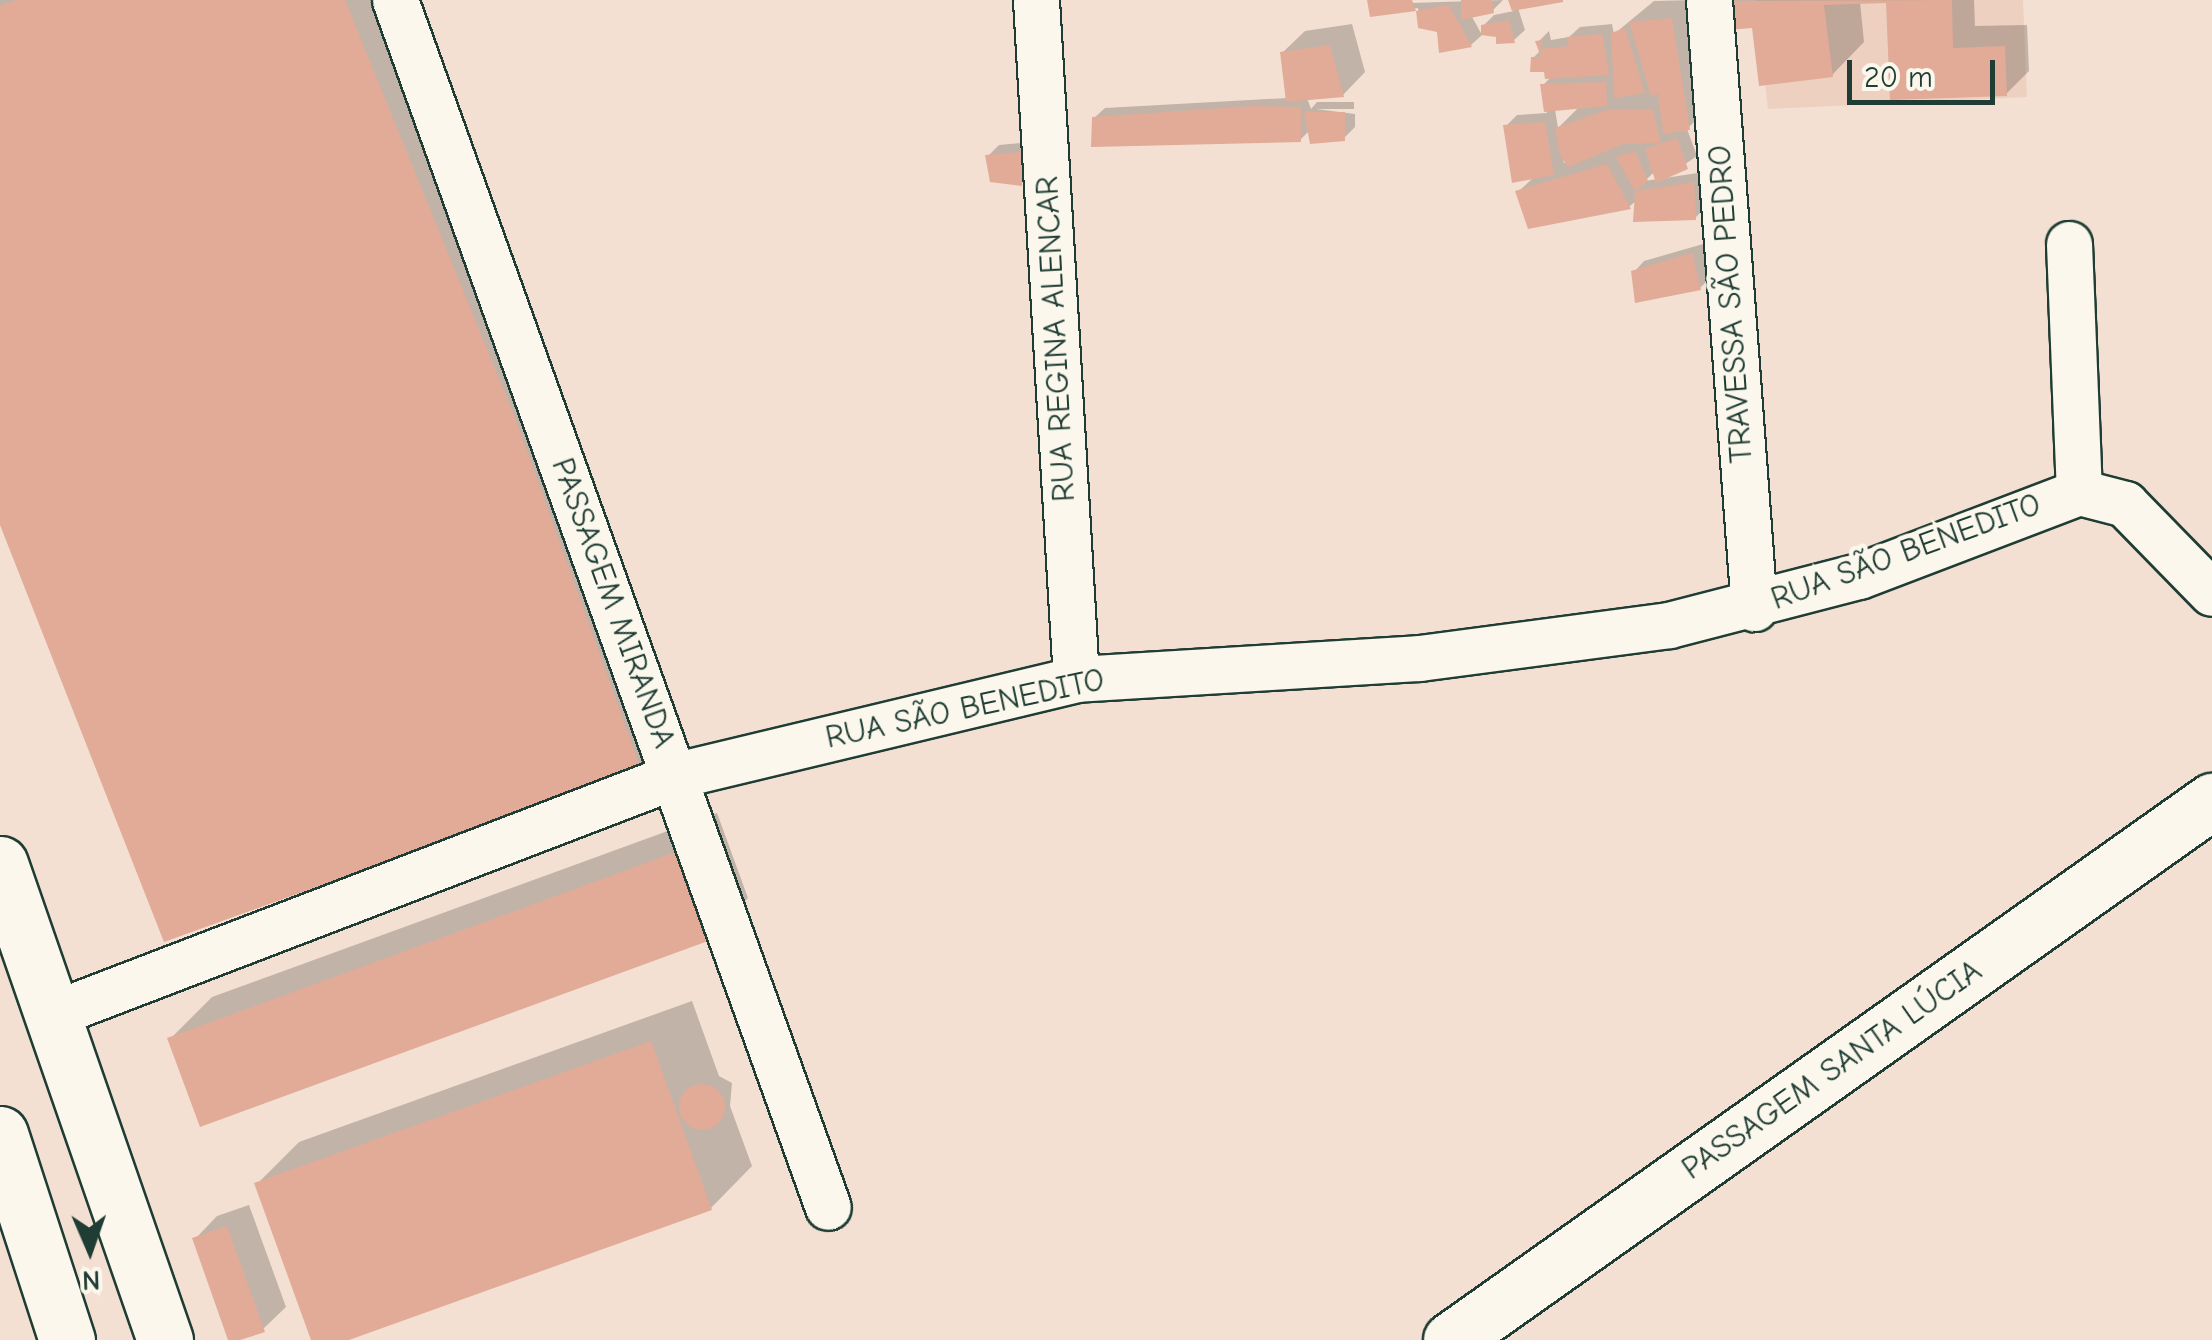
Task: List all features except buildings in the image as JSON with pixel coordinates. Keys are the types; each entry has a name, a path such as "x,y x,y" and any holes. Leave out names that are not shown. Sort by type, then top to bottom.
{"street":[{"name":"PASSAGEM MIRANDA","path":"395,0 828,1206"},
{"name":"RUA REGINA ALENCAR","path":"1036,0 1076,679"},
{"name":"TRAVESSA SÃO PEDRO","path":"1708,0 1754,608"},
{"path":"2069,244 2079,492 2125,504 2212,592"},
{"name":"RUA SÃO BENEDITO","path":"53,1014 676,775 1076,679 1419,658 1566,641 1754,608 1859,576 2079,492"},
{"name":"PASSAGEM SANTA LÚCIA","path":"1451,1340 2212,801"},
{"path":"0,864 165,1340"},
{"path":"0,1134 68,1340"}],"shaded area":[{"path":"1755,0 2023,0 2027,97 1768,109"}]}
